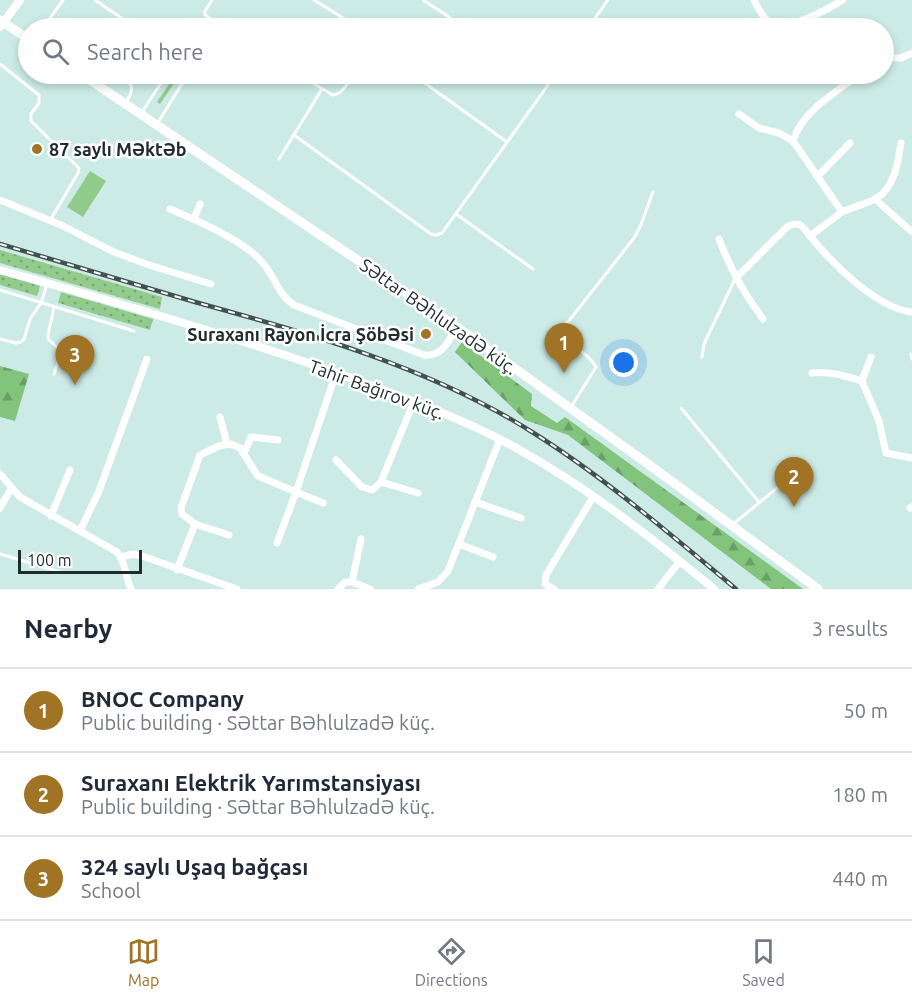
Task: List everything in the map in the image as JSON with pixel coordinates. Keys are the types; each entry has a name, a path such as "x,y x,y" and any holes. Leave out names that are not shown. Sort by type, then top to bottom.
{"main road":[{"path":"1,23 18,33"},
{"name":"Səttar Bəhlulzadə küç.","path":"97,84 457,327 818,589"}],"street":[{"path":"1,23 20,0"},
{"path":"754,0 765,18"},
{"path":"809,18 843,0"},
{"path":"894,58 901,58 912,53"},
{"path":"793,141 805,117 846,84"},
{"path":"738,114 759,128 779,133 793,141 842,212"},
{"path":"819,176 850,143"},
{"path":"810,236 842,212 881,195 897,165 901,143"},
{"path":"875,199 912,232"},
{"path":"0,200 85,235 114,252 150,266 211,284"},
{"path":"194,219 200,204"},
{"path":"170,209 194,219 252,252 262,262 286,299 294,305 431,356 441,351 457,327"},
{"path":"736,278 788,226 795,223 801,224 845,275 891,306 912,312"},
{"path":"719,239 736,278 763,319"},
{"name":"Tahir Bağırov küç.","path":"0,270 226,335 414,401 500,439 550,469 641,531 714,589"},
{"path":"871,357 862,381 879,421 886,453 912,458"},
{"path":"80,531 99,491 147,359"},
{"path":"812,373 825,371 838,373 862,381"},
{"path":"278,543 336,373"},
{"path":"336,460 367,490 372,490 381,482 414,401"},
{"path":"220,417 226,444"},
{"path":"244,453 251,437 278,440"},
{"path":"418,589 440,585 448,571 500,439"},
{"path":"229,535 195,524 183,514 182,508 197,460 205,451 226,444 240,448 258,476 323,503"},
{"path":"51,516 70,470"},
{"path":"0,474 20,497 121,556 131,589"},
{"path":"381,482 418,493"},
{"path":"1,505 11,489"},
{"path":"554,589 545,584 546,575 592,497"},
{"path":"475,502 521,518"},
{"path":"177,570 195,524"},
{"path":"352,582 361,539"},
{"path":"459,544 493,557"},
{"path":"121,556 133,554 142,556 237,589"},
{"path":"658,589 680,561"},
{"path":"338,589 345,582 352,582 370,589"}],"lane":[{"path":"50,18 63,0"},
{"path":"95,0 121,18"},
{"path":"209,18 205,15 205,11 212,0"},
{"path":"314,0 343,18"},
{"path":"423,0 451,18"},
{"path":"595,18 608,0"},
{"path":"0,64 18,78"},
{"path":"25,84 39,95 39,103 31,114 31,121 79,168 50,220"},
{"path":"126,103 133,90 130,84"},
{"path":"141,113 160,84"},
{"path":"158,124 183,84"},
{"path":"314,84 333,95 338,95 346,84"},
{"path":"426,84 507,142"},
{"path":"294,135 431,234 436,235 442,233 548,84"},
{"path":"279,159 322,89"},
{"path":"570,409 596,367 593,361 566,339 563,334 564,327 634,238 653,192"},
{"path":"456,214 534,269"},
{"path":"702,357 708,335 736,278"},
{"path":"0,339 21,342 30,319 41,303 47,283"},
{"path":"0,290 134,331"},
{"path":"54,307 48,335 48,339 60,350 54,374"},
{"path":"911,354 912,358"},
{"path":"681,408 759,502"},
{"path":"731,526 804,465"},
{"path":"0,554 60,572"}],"green space":[{"path":"169,84 174,84 160,104 157,102"},
{"path":"90,171 106,181 83,217 67,207"},
{"path":"0,250 162,297 160,309 0,263"},
{"path":"0,274 40,286 37,296 0,285"},
{"path":"61,292 153,319 150,330 58,303"},
{"path":"462,342 532,394 531,406 557,423 565,417 803,589 771,589 568,435 525,420 455,352"},
{"path":"0,366 29,374 15,421 0,417"}],"railway":[{"path":"0,244 325,340 411,371 452,389 493,409 559,449 636,507 736,589"}],"place":[{"name":"87 saylı Məktəb","path":"37,149"},
{"name":"Suraxanı Rayon İcra Şöbəsi","path":"426,334"},
{"name":"BNOC Company","path":"564,373"},
{"name":"324 saylı Uşaq bağçası","path":"75,385"},
{"name":"Suraxanı Elektrik Yarımstansiyası","path":"794,507"}]}
